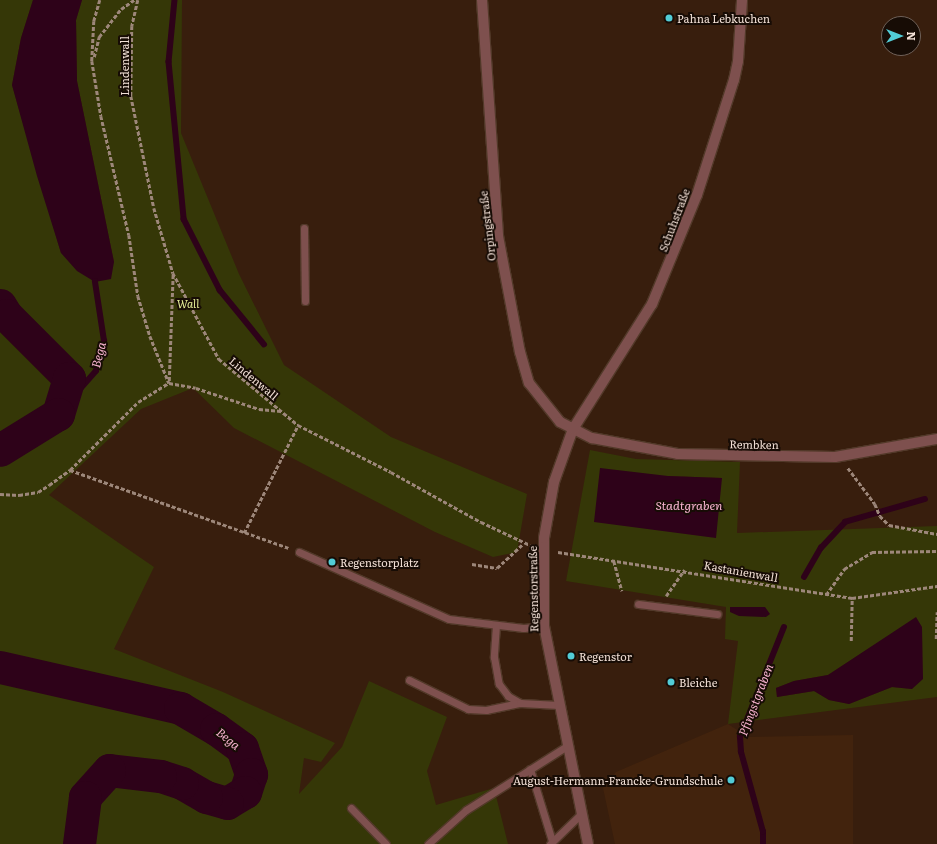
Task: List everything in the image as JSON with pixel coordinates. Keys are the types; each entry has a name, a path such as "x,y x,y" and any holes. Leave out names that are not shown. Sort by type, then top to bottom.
{"street":[{"name":"Orpingstraße","path":"482,0 498,236 520,352 529,383 560,422 573,429"},
{"name":"Schuhstraße","path":"573,429 652,304 697,195 734,80 738,61 742,0"},
{"name":"Rembken","path":"573,429 592,438 678,454 835,457 937,439"},
{"name":"Regenstorstraße","path":"573,429 554,482 543,549 544,626 558,705 588,844"}],"lane":[{"path":"304,228 305,301"},
{"path":"299,552 449,619 527,628 544,626"},
{"path":"638,604 717,614"},
{"path":"496,625 494,658 500,684 508,696 520,703"},
{"path":"409,680 468,709 486,710 520,703 558,705"},
{"path":"428,844 466,810 567,746"},
{"path":"530,769 551,842 581,814"},
{"path":"351,808 386,844"}],"path":[{"path":"100,0 94,21 92,61 101,116 129,234 138,296 150,336 169,383"},
{"path":"92,61 99,37 121,10 134,0"},
{"name":"Lindenwall","path":"138,0 132,26 131,96 154,208 173,273 219,359 298,425 391,472 523,544 497,568 472,564"},
{"path":"169,383 173,273"},
{"path":"0,494 19,495 38,492 70,470 138,402 169,383 196,388 259,410 281,411"},
{"path":"244,533 298,425"},
{"path":"835,457 853,473 875,504 880,516 889,525 937,534"},
{"path":"70,470 299,552"},
{"name":"Kastanienwall","path":"543,549 614,561 684,570 826,595 852,598 937,586"},
{"path":"826,595 844,569 872,552 937,551"},
{"path":"614,561 622,591"},
{"path":"665,598 684,570"},
{"path":"851,641 852,598"},
{"path":"936,639 937,612"}],"shaded area":[{"name":"August-Hermann-Francke-Grundschule","path":"728,724 748,737 853,735 853,844 615,844 603,788 616,772"}],"green space":[{"name":"Wall","path":"0,0 33,0 21,38 12,85 61,253 114,262 77,81 76,20 82,0 182,0 181,133 239,274 284,365 391,437 527,494 517,552 493,557 435,532 234,428 193,388 141,409 49,495 154,567 114,649 223,692 335,743 321,762 304,758 299,794 342,747 369,681 447,717 427,771 436,805 494,788 508,844 0,844"},
{"path":"590,450 636,459 740,462 737,533 937,526 937,697 728,724 738,641 725,639 726,607 566,581","holes":["668,476 722,478 594,522","916,618 912,689 892,687 849,704 829,700 814,691 777,697 776,688 794,681 828,675"]}],"water":[{"path":"33,0 82,0 76,20 77,81 114,262 111,279 95,282 77,271 61,253 37,176 12,85 21,38"},
{"name":"Stadtgraben","path":"600,468 668,476 722,478 716,538 594,522"},
{"path":"730,607 765,607 770,614 766,617 739,616 730,612"},
{"path":"916,617 922,627 923,679 912,689 892,687 849,704 829,700 814,691 777,697 776,688 794,681 828,675"}],"waterway":[{"path":"175,0 169,62 184,219 220,290 264,344"},
{"name":"Bega","path":"58,414 96,371 104,341 95,282"},
{"name":"Bega","path":"0,305 6,315 69,378 58,414 0,450"},
{"name":"Pfingstgraben","path":"804,577 821,548 845,522 925,499"},
{"name":"Pfingstgraben","path":"763,844 763,832 741,752 740,737 784,627"},
{"name":"Bega","path":"0,667 180,708 216,729 242,748 251,774 245,792 227,803 206,797 182,783 160,776 109,770 85,797 79,844"}],"place":[{"name":"Pahna Lebkuchen","path":"669,18"},
{"name":"Regenstorplatz","path":"332,562"},
{"name":"Regenstor","path":"571,656"},
{"name":"Bleiche","path":"671,682"},
{"name":"August-Hermann-Francke-Grundschule","path":"731,780"}]}
